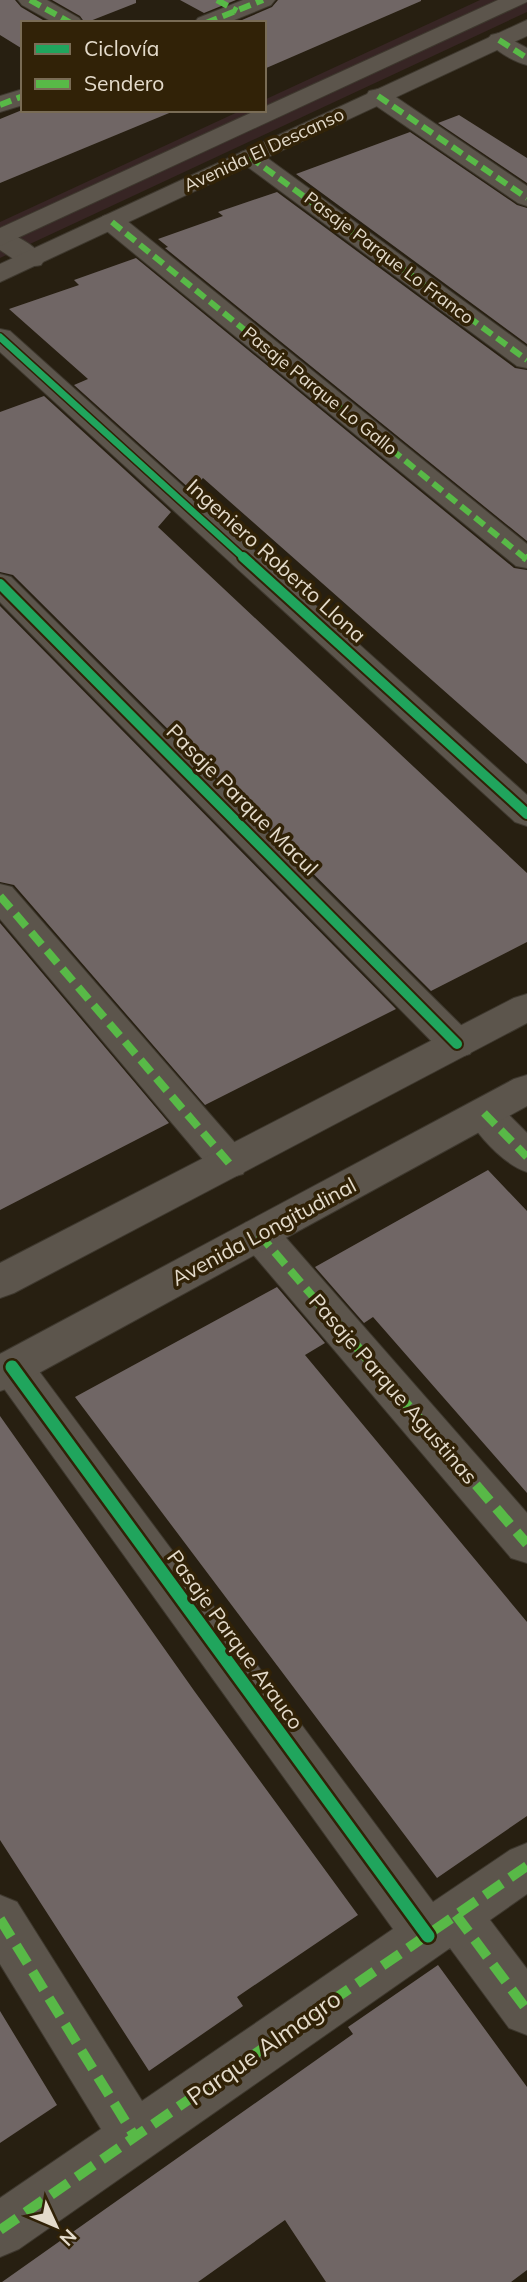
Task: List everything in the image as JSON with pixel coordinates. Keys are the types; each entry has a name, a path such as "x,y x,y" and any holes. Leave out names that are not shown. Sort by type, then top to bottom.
{"street":[{"path":"30,0 67,21"},
{"path":"208,21 227,5 263,0"},
{"name":"Avenida El Descanso","path":"0,238 517,0"},
{"name":"Avenida El Descanso","path":"0,274 527,27"},
{"path":"499,40 527,58"},
{"path":"378,96 527,198"},
{"name":"Pasaje Parque Lo Franco","path":"250,157 527,360"},
{"name":"Pasaje Parque Lo Gallo","path":"112,222 527,559"},
{"path":"0,238 32,259"},
{"name":"Ingeniero Roberto Llona","path":"0,337 527,814"},
{"name":"Pasaje Parque Macul","path":"0,584 457,1044"},
{"path":"0,896 229,1163"},
{"path":"0,1282 527,1007"},
{"name":"Avenida Longitudinal","path":"6,1370 527,1089"},
{"path":"484,1113 527,1157"},
{"name":"Pasaje Parque Agustinas","path":"259,1234 527,1544"},
{"name":"Pasaje Parque Arauco","path":"6,1370 442,1925 527,2010"},
{"name":"Parque Almagro","path":"0,2230 527,1866"},
{"path":"0,1919 135,2137"}],"shaded area":[{"path":"480,0 527,0 527,12 0,258 0,222 238,112 266,112 266,99"}],"building":[{"path":"0,0 15,0 21,7 45,21 21,21 21,48 0,35"},
{"path":"52,0 136,0 136,3 90,21 84,21 80,16"},
{"path":"180,0 236,0 204,13"},
{"path":"278,0 421,0 266,68 266,21 240,21 272,7"},
{"path":"21,110 172,112 0,183 0,119"},
{"path":"459,115 527,158 527,183 438,123"},
{"path":"410,132 517,205 527,208 527,344 296,174"},
{"path":"277,192 515,368 527,370 527,541 165,248 168,247 158,239 223,216 218,212"},
{"path":"136,258 514,568 527,570 527,764 203,478 191,490 74,385 88,379 9,309 79,285 74,280"},
{"path":"44,396 171,512 158,527 527,873 527,942 431,991 13,575 0,572 0,412"},
{"path":"0,606 396,1009 205,1105 14,885 0,882"},
{"path":"0,923 169,1123 0,1210"},
{"path":"488,1170 527,1211 527,1493 373,1317 364,1323 315,1267"},
{"path":"277,1287 325,1343 305,1355 527,1622 527,1816 437,1878 75,1397"},
{"path":"0,1416 195,1692 358,1915 237,1997 243,2006 149,2071 0,1840"},
{"path":"438,1965 527,2087 527,2270 511,2282 326,2282 285,2220 198,2282 2,2282 353,2034 348,2027"},
{"path":"0,2011 57,2105 0,2143"}],"marked path":[{"path":"30,0 67,21"},
{"path":"217,0 237,11"},
{"path":"211,21 263,0"},
{"path":"499,40 527,58"},
{"path":"378,96 527,198"},
{"path":"0,105 21,97"},
{"path":"250,157 527,360"},
{"path":"112,222 527,559"},
{"path":"0,896 229,1163"},
{"path":"484,1113 527,1157"},
{"path":"259,1234 527,1544"},
{"path":"0,2230 527,1866"},
{"path":"456,1915 527,2010"},
{"path":"0,1919 135,2137"}],"cycle path":[{"path":"0,337 527,814"},
{"path":"0,584 457,1044"},
{"path":"12,1367 428,1936"}]}
